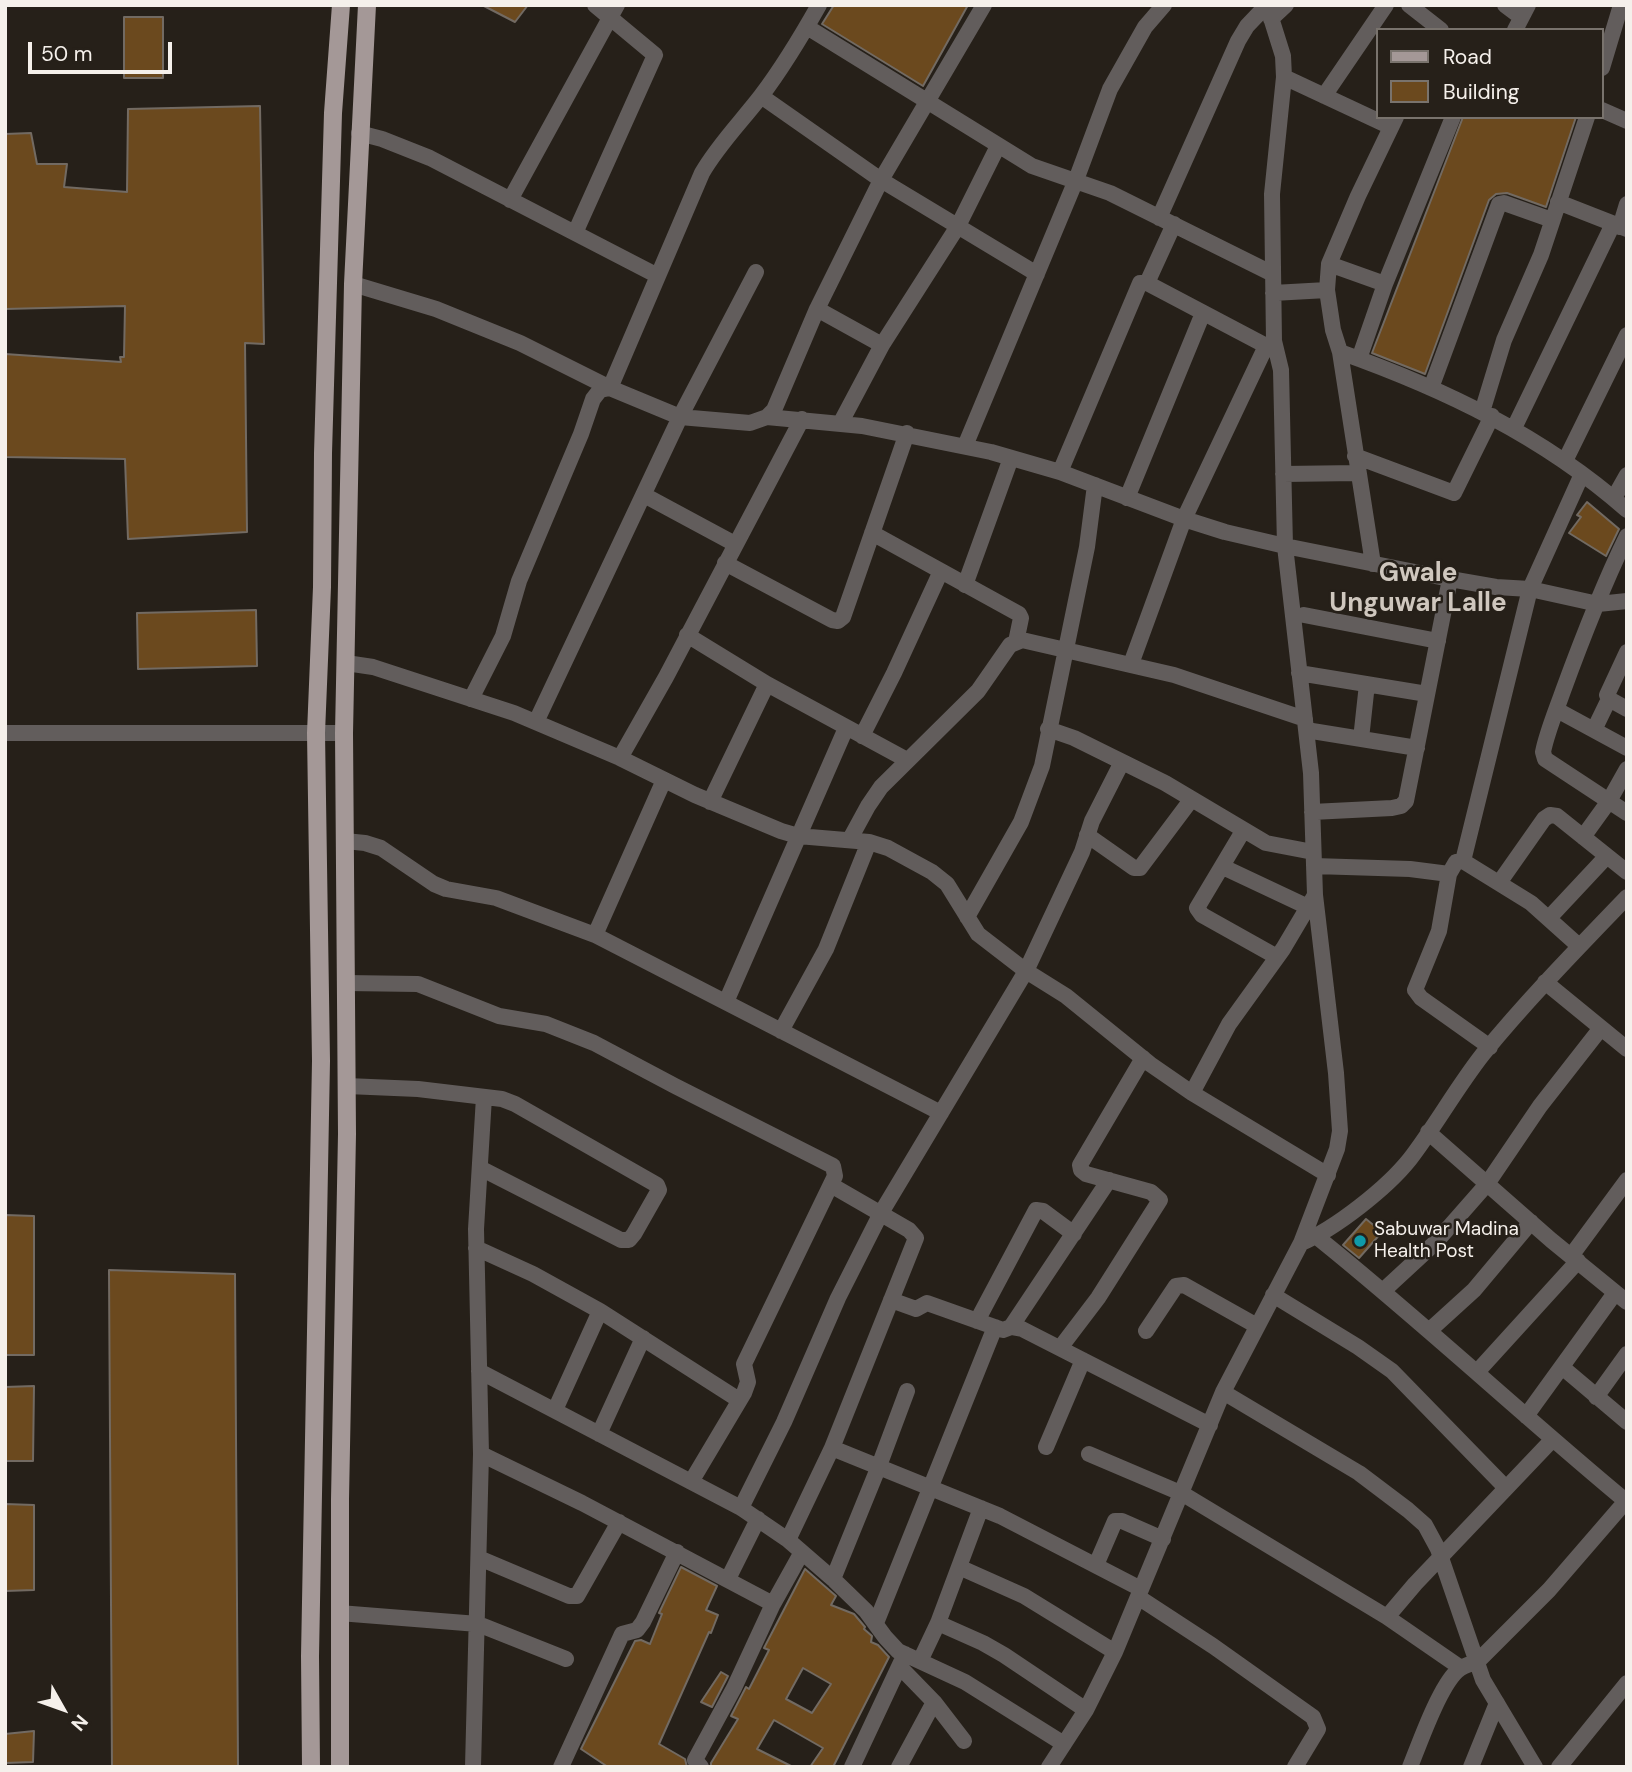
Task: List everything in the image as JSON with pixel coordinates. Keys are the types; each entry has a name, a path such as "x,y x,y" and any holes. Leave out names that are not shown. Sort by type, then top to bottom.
{"main road":[{"path":"311,1767 310,1656 321,1061 316,733 333,127 341,5"},
{"path":"340,1767 339,1613 347,1086 344,733 353,284 367,5"}],"street":[{"path":"575,233 656,55 613,12 594,5"},
{"path":"471,699 503,636 519,581 593,399 600,390 610,387 702,173 713,154 761,96 794,49 819,5"},
{"path":"353,284 436,309 520,343 610,387 680,417 750,423 767,417 774,411 817,309 881,180 984,5"},
{"path":"965,446 1076,180 1110,89 1146,27 1164,5"},
{"path":"1131,664 1184,519 1274,341 1272,194 1284,78 1283,56 1267,5 1247,26 1238,41 1166,221 1147,283"},
{"path":"1271,19 1286,5"},
{"path":"1324,96 1385,5"},
{"path":"1409,5 1438,28"},
{"path":"1505,5 1522,17"},
{"path":"1604,61 1621,5"},
{"path":"510,200 613,12"},
{"path":"807,27 1032,166 1110,193 1273,274"},
{"path":"1284,78 1376,115"},
{"path":"761,96 881,180 1037,274"},
{"path":"1604,111 1627,121"},
{"path":"1359,359 1385,284 1452,119"},
{"path":"1283,474 1357,465 1454,493 1487,414 1504,340 1541,255 1586,119"},
{"path":"1373,564 1340,352 1333,330 1327,290 1329,264 1394,122"},
{"path":"359,133 430,158 658,276"},
{"path":"840,424 882,345 958,226 998,146"},
{"path":"1558,202 1620,227"},
{"path":"1431,388 1499,204 1552,220"},
{"path":"1514,428 1620,227 1627,204"},
{"path":"1329,264 1385,284"},
{"path":"536,723 680,417 756,272"},
{"path":"1049,1767 1086,1710 1115,1652 1223,1392 1301,1243 1338,1149 1339,1120 1336,1073 1311,901 1314,859 1312,812 1285,546 1281,370 1271,349 1147,283 1140,283 1060,472"},
{"path":"1273,293 1327,290"},
{"path":"817,309 882,345"},
{"path":"1127,498 1203,313"},
{"path":"1565,461 1627,335"},
{"path":"1340,352 1431,388 1514,428 1565,461 1627,510"},
{"path":"767,417 907,433 965,446 1060,472 1225,532 1285,546 1450,579 1531,590 1598,604 1627,601"},
{"path":"620,758 802,419"},
{"path":"725,563 838,621 842,617 907,433"},
{"path":"965,585 1011,458"},
{"path":"1463,861 1531,590 1582,474"},
{"path":"1614,498 1627,475"},
{"path":"967,917 1021,822 1042,766 1087,547 1095,485"},
{"path":"644,495 735,544"},
{"path":"872,533 1019,614 1021,618 1016,642"},
{"path":"1627,536 1606,576 1598,604 1574,660 1543,748 1545,759 1627,813"},
{"path":"862,736 941,571"},
{"path":"1312,812 1401,806 1406,801 1450,579"},
{"path":"1304,615 1438,641"},
{"path":"687,635 767,684 907,760"},
{"path":"850,839 881,787 978,691 1010,645 1022,640 1174,676 1305,724 1361,739 1417,748"},
{"path":"1594,730 1609,699 1608,690 1627,652"},
{"path":"346,663 373,667 536,723 620,758 710,802 781,831 798,836 869,842 888,848 932,872 947,884 978,934 1026,971 1066,996 1143,1058 1192,1093 1328,1175"},
{"path":"1299,673 1427,694"},
{"path":"710,802 767,684"},
{"path":"1361,739 1367,684"},
{"path":"1609,699 1627,709"},
{"path":"1557,710 1627,748"},
{"path":"726,1003 846,728"},
{"path":"1048,729 1074,738 1122,762 1266,843 1314,859 1450,874"},
{"path":"5,733 344,733"},
{"path":"741,1508 784,1422 838,1298 881,1213 1026,971 1082,852 1092,821 1122,762"},
{"path":"1583,837 1609,802 1627,769"},
{"path":"595,935 664,780"},
{"path":"1087,835 1134,868 1140,868 1191,800"},
{"path":"1499,883 1544,819 1550,815 1557,816 1627,872"},
{"path":"1243,831 1197,908 1198,912 1277,957"},
{"path":"345,841 381,848 434,884 446,889 496,898 595,935 941,1113"},
{"path":"781,1031 826,949 869,842"},
{"path":"1549,918 1607,856"},
{"path":"1490,1047 1421,998 1415,990 1438,931 1450,874 1456,862 1463,861 1499,883 1549,918 1579,946"},
{"path":"1223,867 1311,901"},
{"path":"1301,1243 1317,1237 1384,1185 1408,1161 1490,1047 1545,982 1627,897"},
{"path":"1192,1093 1229,1024 1277,957 1311,901"},
{"path":"1545,982 1627,1049"},
{"path":"346,983 418,984 499,1016 546,1024 594,1042 833,1166 835,1176 831,1185 744,1364 748,1382 691,1482"},
{"path":"1384,1290 1436,1242 1487,1184 1540,1106 1601,1028"},
{"path":"1060,1348 1098,1298 1160,1200 1151,1192 1086,1174 1080,1165 1143,1058"},
{"path":"347,1086 502,1099 657,1185 659,1190 634,1234 629,1240 621,1240 480,1168"},
{"path":"473,1767 481,1454 476,1248 484,1097"},
{"path":"1428,1132 1621,1297 1562,1367 1526,1416"},
{"path":"891,1300 916,1309 927,1303 1003,1330 1011,1326 1109,1180"},
{"path":"1477,1372 1574,1259 1627,1181"},
{"path":"788,1540 831,1448 916,1238 909,1230 831,1185"},
{"path":"977,1321 1036,1210 1043,1211 1074,1234"},
{"path":"1430,1330 1474,1290 1531,1222"},
{"path":"1317,1237 1384,1290 1627,1502 1549,1590 1478,1662 1455,1673 1441,1696 1410,1767"},
{"path":"476,1248 533,1274 600,1311 739,1400"},
{"path":"1146,1331 1176,1286 1184,1285 1257,1326"},
{"path":"1273,1295 1392,1371 1506,1488"},
{"path":"555,1410 600,1311"},
{"path":"1011,1326 1022,1329 1210,1425"},
{"path":"876,1623 995,1327"},
{"path":"599,1434 643,1338"},
{"path":"1596,1397 1627,1354"},
{"path":"1046,1447 1083,1360"},
{"path":"1562,1367 1627,1422"},
{"path":"479,1371 741,1508 788,1540 876,1623 890,1644 908,1660 934,1702 964,1741"},
{"path":"832,1579 880,1466 907,1391"},
{"path":"1223,1392 1359,1473 1425,1525 1441,1558 1483,1680 1535,1767"},
{"path":"1387,1617 1553,1439"},
{"path":"831,1448 981,1508 1096,1565 1140,1593 1313,1717 1318,1729 1295,1767"},
{"path":"481,1454 619,1522 773,1604"},
{"path":"1089,1454 1182,1493 1387,1617 1461,1668"},
{"path":"852,1767 908,1660 938,1623 981,1508"},
{"path":"728,1579 758,1520"},
{"path":"1096,1565 1115,1521 1122,1521 1163,1539"},
{"path":"479,1558 569,1596 577,1596 619,1522"},
{"path":"561,1767 622,1634 637,1630 643,1622 677,1552"},
{"path":"701,1767 695,1760 802,1552"},
{"path":"959,1567 1024,1596 1115,1652"},
{"path":"339,1613 478,1624 566,1659"},
{"path":"938,1623 1004,1655 1086,1710"},
{"path":"908,1660 965,1682 1064,1744"},
{"path":"1559,1767 1627,1683"},
{"path":"898,1767 934,1702"},
{"path":"1471,1767 1497,1703"}],"building":[{"path":"482,5 528,5 515,22"},
{"path":"834,5 968,5 923,86 822,24"},
{"path":"124,17 163,17 163,78 124,78"},
{"path":"260,106 264,344 245,343 247,532 128,539 125,459 5,457 5,354 121,362 120,357 124,357 125,306 5,309 5,134 31,133 37,164 67,164 64,187 127,192 128,109"},
{"path":"1462,119 1575,119 1546,207 1507,193 1496,194 1489,200 1425,374 1372,353"},
{"path":"1587,502 1619,529 1606,556 1569,533 1581,517 1577,515"},
{"path":"256,610 257,666 138,669 137,613"},
{"path":"5,1215 34,1216 34,1355 5,1355"},
{"name":"Sabuwar Madina Health Post","path":"1366,1219 1382,1232 1359,1258 1343,1245"},
{"path":"109,1270 235,1274 238,1767 112,1767"},
{"path":"34,1386 33,1461 5,1461 5,1387"},
{"path":"5,1504 34,1505 34,1590 5,1591"},
{"path":"681,1567 717,1586 706,1610 718,1615 659,1744 685,1759 687,1767 608,1767 581,1749 635,1641 641,1640 650,1644 662,1614 659,1613"},
{"path":"805,1569 836,1596 831,1605 854,1614 872,1636 871,1642 878,1645 889,1657 833,1767 810,1767 823,1748 774,1720 757,1749 793,1767 711,1767 738,1719 731,1716 746,1687 749,1689 769,1650 764,1648","holes":["803,1668 831,1684 812,1713 786,1699"]},
{"path":"721,1672 728,1676 712,1707 701,1702"},
{"path":"34,1731 33,1762 5,1763 5,1734"}],"place":[{"name":"Sabuwar Madina Health Post","path":"1360,1241"}],"district":[{"name":"Gwale Unguwar Lalle","path":"1418,589"}]}
